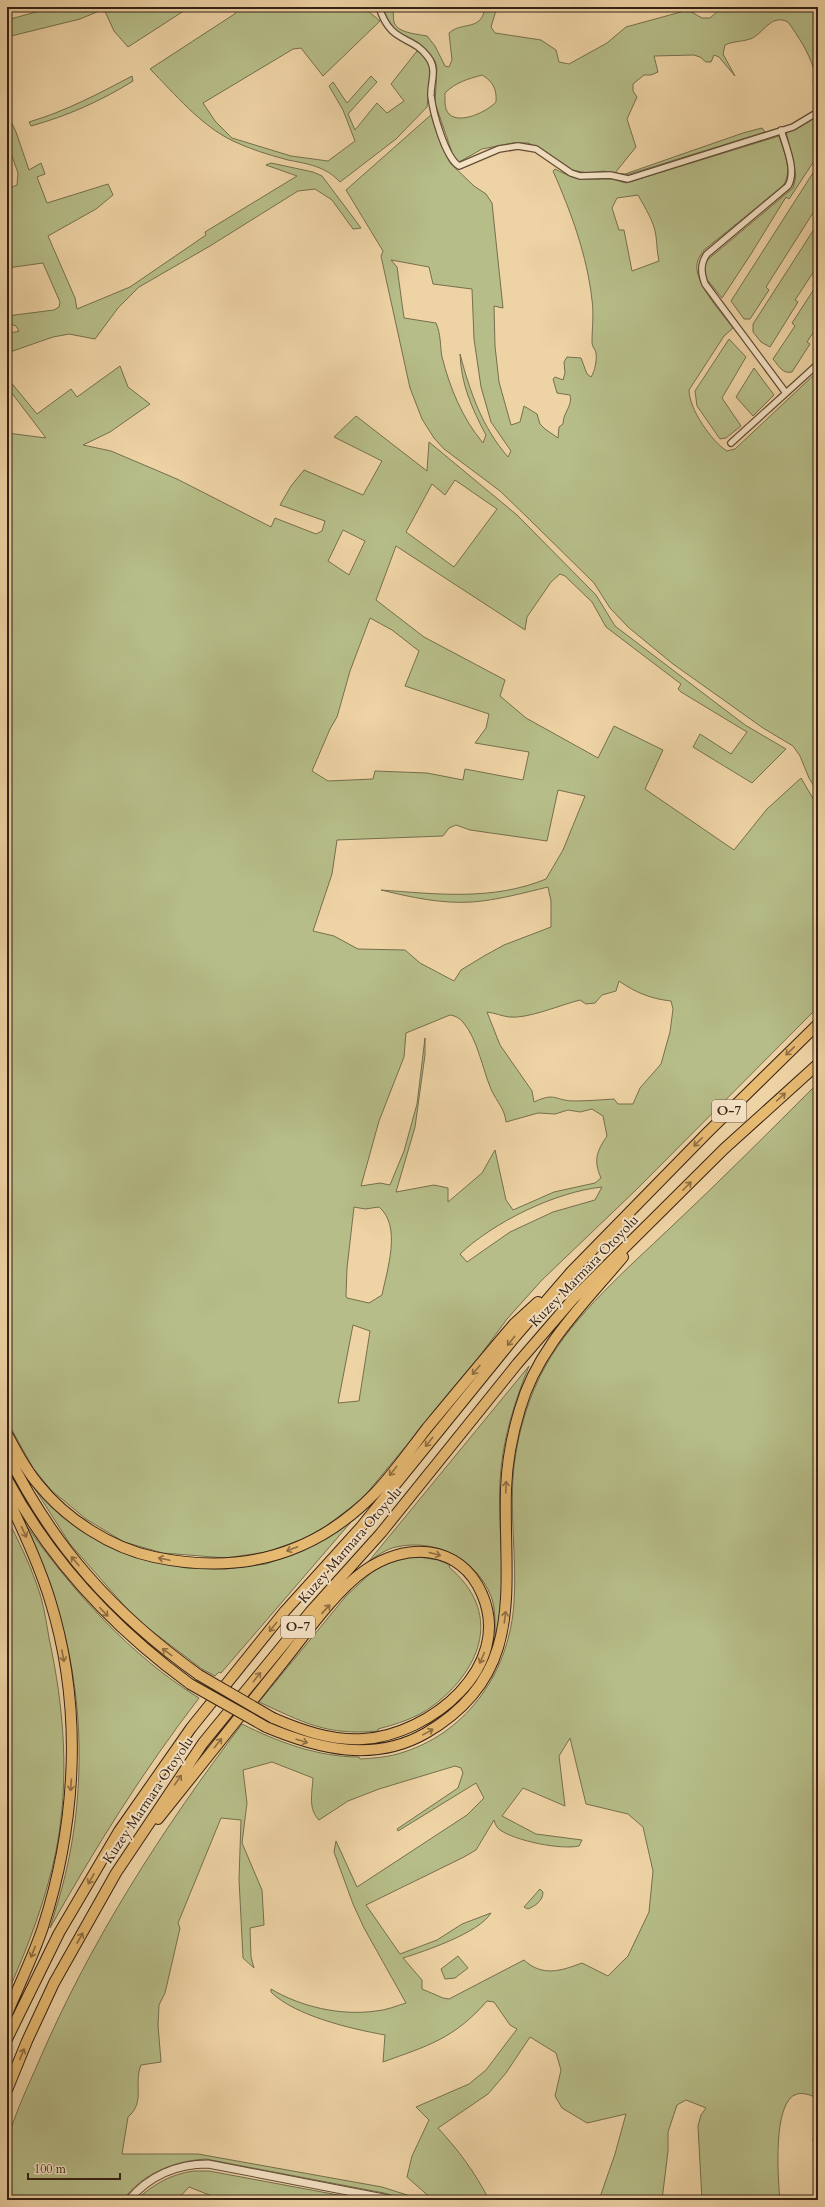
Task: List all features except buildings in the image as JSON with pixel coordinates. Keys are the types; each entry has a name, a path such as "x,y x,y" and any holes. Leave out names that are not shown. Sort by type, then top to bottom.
{"highway":[{"name":"Kuzey Marmara Otoyolu","path":"7,2039 59,1933 89,1882 119,1832 191,1728 285,1611 361,1527 515,1336 571,1272 642,1199 818,1024"},
{"name":"O-7","path":"659,1213 724,1149 818,1064"},
{"name":"Kuzey Marmara Otoyolu","path":"7,2090 27,2041 54,1983 116,1873 203,1743 311,1611 381,1533 517,1364 573,1299 659,1213"},
{"path":"7,1479 41,1535 73,1578 135,1641 190,1684 266,1727 324,1747 361,1751 377,1750 406,1742 437,1727 463,1706 476,1690 492,1664 505,1624 508,1587 507,1472 511,1440 526,1391 548,1348 558,1334 659,1213"},
{"path":"7,1434 20,1460 38,1485 61,1508 85,1526 114,1542 146,1556 180,1562 215,1565 248,1562 273,1556 306,1544 330,1530 376,1493 514,1324 571,1272"},
{"path":"7,1453 40,1512 73,1559 92,1582 146,1635 199,1675 273,1718 321,1735 363,1739 405,1731 438,1712 452,1701 469,1681 485,1651 489,1621 486,1604 472,1577 452,1560 440,1555 415,1551 400,1553 377,1562 355,1579 317,1619 116,1873"},
{"path":"7,1497 38,1568 54,1614 67,1679 72,1752 66,1836 53,1892 43,1928 7,2014"}],"street":[{"path":"379,7 383,21 391,31 402,40 422,50 429,58 433,72 431,95 435,114 447,150 453,162 459,166 499,149 518,146 536,149 575,175 610,175 628,179 781,130 803,122 818,112"},
{"path":"781,130 791,170 788,186 707,254 703,260 701,268 705,284 786,393"},
{"path":"731,443 818,364"},
{"path":"129,2200 146,2184 166,2172 186,2166 208,2164 394,2200"}],"green space":[{"path":"54,7 95,7 97,12 80,19 7,37 7,20"},
{"path":"103,7 190,7 128,47 114,31"},
{"path":"231,7 363,7 380,21 323,76 301,48 293,49 203,103 215,121 232,138 291,156 328,161 355,141 343,110 329,86 333,82 347,103 371,76 377,82 348,114 355,130 377,103 387,113 404,101 391,84 417,51 423,55 431,68 427,107 396,139 340,182 328,172 316,166 267,154 233,141 210,127 199,118 150,69 236,13"},
{"path":"485,7 497,7 491,27 495,33 541,40 556,50 559,62 569,64 607,43 626,27 688,10 702,18 710,18 719,10 734,7 818,7 818,91 813,83 813,67 802,44 788,22 776,20 771,22 755,37 725,45 723,54 735,76 719,57 714,55 711,62 706,62 700,57 694,55 654,56 658,72 651,75 644,75 633,84 633,91 637,97 627,119 636,147 615,173 625,174 743,133 762,128 765,132 623,176 604,171 588,173 571,170 539,148 528,143 513,143 482,149 459,162 455,161 435,103 437,68 435,61 422,46 392,28 381,15 383,10 388,9 393,12 394,22 399,29 427,36 435,46 445,66 449,67 452,60 449,33 454,29 476,23 483,15","holes":["482,75 494,86 496,102 492,106 474,116 460,118 449,114 446,107 445,93 453,86"]},
{"path":"132,76 133,81 84,107 58,118 31,126 29,122 43,118 94,96"},
{"path":"7,113 16,132 29,170 41,163 45,174 37,177 47,203 108,184 113,195 96,209 48,236 75,298 77,309 130,287 206,235 205,232 297,176 266,165 271,163 313,172 322,176 361,228 353,229 332,200 315,189 298,191 210,246 139,287 118,308 95,339 69,334 53,337 7,353 7,334 19,331 16,326 7,323 7,316 54,310 59,307 60,302 43,263 7,268 7,189 17,185 18,173 7,142"},
{"path":"818,113 818,155 789,199 786,197 722,298 705,277 705,262 793,188 796,176 786,131 796,129"},
{"path":"432,114 441,145 450,163 474,186 486,194 492,203 503,308 494,306 495,346 499,382 511,425 520,422 524,406 537,414 540,424 558,438 559,427 563,424 563,420 571,399 570,395 557,393 553,379 555,377 563,380 565,373 564,362 567,357 581,358 587,374 591,377 595,369 596,352 592,343 593,305 590,283 572,218 553,171 555,169 570,176 582,179 612,179 626,183 779,136 788,168 786,181 782,187 704,250 698,260 697,268 699,277 708,296 733,328 724,336 689,390 693,406 702,424 708,433 721,447 727,451 735,449 818,371 818,793 809,778 800,756 793,746 763,728 673,664 628,627 610,608 594,583 529,519 500,491 444,449 434,438 422,419 410,388 381,256 383,251 346,190","holes":["638,195 653,225 659,261 632,271 624,230 619,230 612,208 617,198","391,260 429,267 433,284 472,289 474,339 481,387 491,422 511,451 508,457 499,446 484,421 468,382 460,354 468,396 486,435 483,443 463,413 453,391 442,357 440,336 436,323 404,318 397,267"]},
{"path":"818,165 818,205 766,287 769,290 750,319 744,319 731,301"},
{"path":"818,223 818,265 795,300 798,302 770,347 761,342 753,332 753,324"},
{"path":"818,283 818,325 807,342 810,344 792,372 783,371 773,359 795,326 792,323"},
{"path":"729,339 746,357 722,398 741,426 726,438 720,439 697,406 695,391"},
{"path":"120,366 128,387 150,404 110,432 83,445 111,451 177,479 271,527 275,518 316,534 322,531 325,521 280,505 291,486 304,470 363,495 382,461 334,437 356,416 427,471 429,442 517,515 596,595 615,626 745,725 786,749 752,783 693,747 700,734 731,754 747,732 681,692 678,689 681,684 606,627 592,602 565,576 560,574 551,582 527,617 525,630 396,546 376,600 424,637 505,680 500,696 526,718 598,758 614,726 663,750 645,789 734,850 767,809 801,778 818,807 818,1007 637,1189 542,1280 507,1319 474,1364 362,1499 326,1526 308,1537 267,1552 226,1558 163,1553 124,1542 86,1519 51,1490 33,1468 7,1421 7,433 46,438 11,392 7,381 9,380 37,414 71,389 77,397","holes":["455,480 497,509 454,567 406,532 432,484 445,495","343,530 365,541 349,575 328,561","370,618 392,630 419,651 405,686 489,714 486,728 475,743 529,752 523,780 465,769 463,780 427,773 375,771 373,779 328,781 312,771 330,729 337,717 350,671","558,790 585,796 563,850 546,879 506,891 485,893 443,894 381,890 426,899 449,902 472,902 491,900 548,887 551,901 551,927 504,945 484,956 461,970 454,981 420,963 405,950 358,949 334,936 313,931 332,874 337,840 443,836 449,828 456,825 470,830 547,841","619,981 644,995 671,1001 673,1009 670,1032 661,1064 640,1088 633,1104 618,1104 614,1099 573,1101 554,1097 547,1097 534,1102 532,1091 500,1045 487,1012 509,1017 525,1016 580,1000 586,1004 595,1003 602,995 616,991","450,1015 457,1017 463,1022 472,1037 491,1089 502,1109 506,1122 538,1113 555,1114 568,1110 580,1112 592,1109 603,1116 607,1136 597,1156 597,1166 601,1178 595,1183 554,1192 513,1210 506,1200 495,1150 482,1173 448,1202 448,1188 434,1185 396,1192 415,1127 425,1055 425,1038 417,1104 404,1151 390,1185 380,1183 361,1186 379,1121 404,1057 406,1033","602,1187 595,1200 553,1212 510,1232 467,1262 460,1254 474,1242 507,1220 526,1210 565,1195","354,1207 365,1209 379,1207 386,1215 390,1225 391,1237 391,1249 382,1295 369,1303 347,1298 347,1268","353,1325 370,1331 359,1401 338,1403"]},
{"path":"754,368 774,395 753,416 736,397"},
{"path":"818,1083 818,2098 805,2094 797,2094 789,2100 784,2111 780,2125 778,2142 780,2200 702,2200 698,2126 701,2115 706,2108 686,2100 677,2105 668,2132 668,2151 662,2200 599,2200 615,2154 626,2114 587,2123 562,2108 555,2096 561,2070 556,2053 530,2037 506,2073 488,2094 438,2128 466,2162 489,2200 433,2200 407,2177 412,2156 429,2120 416,2107 469,2084 486,2070 517,2029 510,2025 494,2002 487,2001 475,2014 451,2033 427,2046 383,2062 385,2035 341,2025 309,2015 281,2000 271,1992 271,1989 295,2001 322,2009 335,2011 376,2011 406,2003 364,1928 353,1904 334,1852 336,1841 357,1887 467,1815 484,1798 476,1783 398,1831 397,1829 458,1788 463,1773 461,1768 455,1766 379,1789 348,1801 319,1820 313,1811 312,1806 313,1778 272,1762 243,1770 247,1803 242,1843 262,1890 264,1925 250,1928 251,1957 254,1968 243,1958 239,1879 241,1820 221,1818 178,1923 180,1928 165,1993 159,2005 158,2025 161,2062 141,2065 138,2079 138,2099 133,2111 128,2117 122,2154 198,2154 382,2187 423,2200 409,2200 384,2193 206,2159 182,2162 160,2170 140,2182 123,2200 7,2200 6,2161 8,2139 14,2119 59,2016 105,1929 130,1886 213,1763 242,1724 270,1737 299,1747 328,1754 359,1757 360,1759 382,1757 404,1752 427,1742 448,1729 466,1713 482,1695 495,1674 511,1627 515,1585 512,1500 514,1466 521,1427 529,1401 546,1365 571,1328 586,1310","holes":["570,1738 586,1804 628,1814 643,1827 653,1871 649,1912 628,1956 608,1976 582,1963 559,1970 545,1971 538,1969 524,1960 449,1999 422,1989 422,1980 403,1958 437,1946 464,1934 485,1920 491,1913 462,1924 437,1940 400,1954 366,1905 476,1850 494,1820 499,1829 517,1838 550,1846 579,1846 582,1840 536,1834 502,1816 523,1788 565,1806 559,1756"]},
{"path":"529,1366 518,1394 510,1422 501,1466 499,1501 502,1580 499,1619 495,1639 493,1601 491,1596 475,1571 453,1554 426,1546 411,1545 389,1549 369,1561"},
{"path":"33,1486 64,1516 147,1560 186,1568 226,1569 266,1564 314,1545 351,1522 221,1673 219,1672 215,1676 202,1669 136,1619 70,1544"},
{"path":"7,1518 30,1568 43,1604 58,1690 64,1771 60,1824 52,1869 35,1924 22,1960 7,1994"},
{"path":"26,1525 63,1574 105,1621 150,1663 199,1698 158,1753 120,1810 50,1928 65,1876 71,1848 78,1790 79,1731 73,1673 63,1629 49,1584"},
{"path":"419,1557 438,1560 450,1565 449,1567 466,1584 476,1602 480,1620 480,1639 474,1657 464,1674 451,1690 421,1714 400,1723 378,1729 378,1731 344,1731 316,1726 289,1716 259,1702 346,1596 372,1572 386,1564 402,1558"},
{"path":"540,1889 543,1892 543,1895 540,1901 528,1909 524,1907"},
{"path":"458,1956 468,1968 455,1978 445,1979 441,1969"},
{"path":"818,2110 818,2169 813,2139"},
{"path":"194,2171 209,2171 365,2200 222,2200 189,2187 177,2200 136,2200 149,2189 170,2177"}]}
